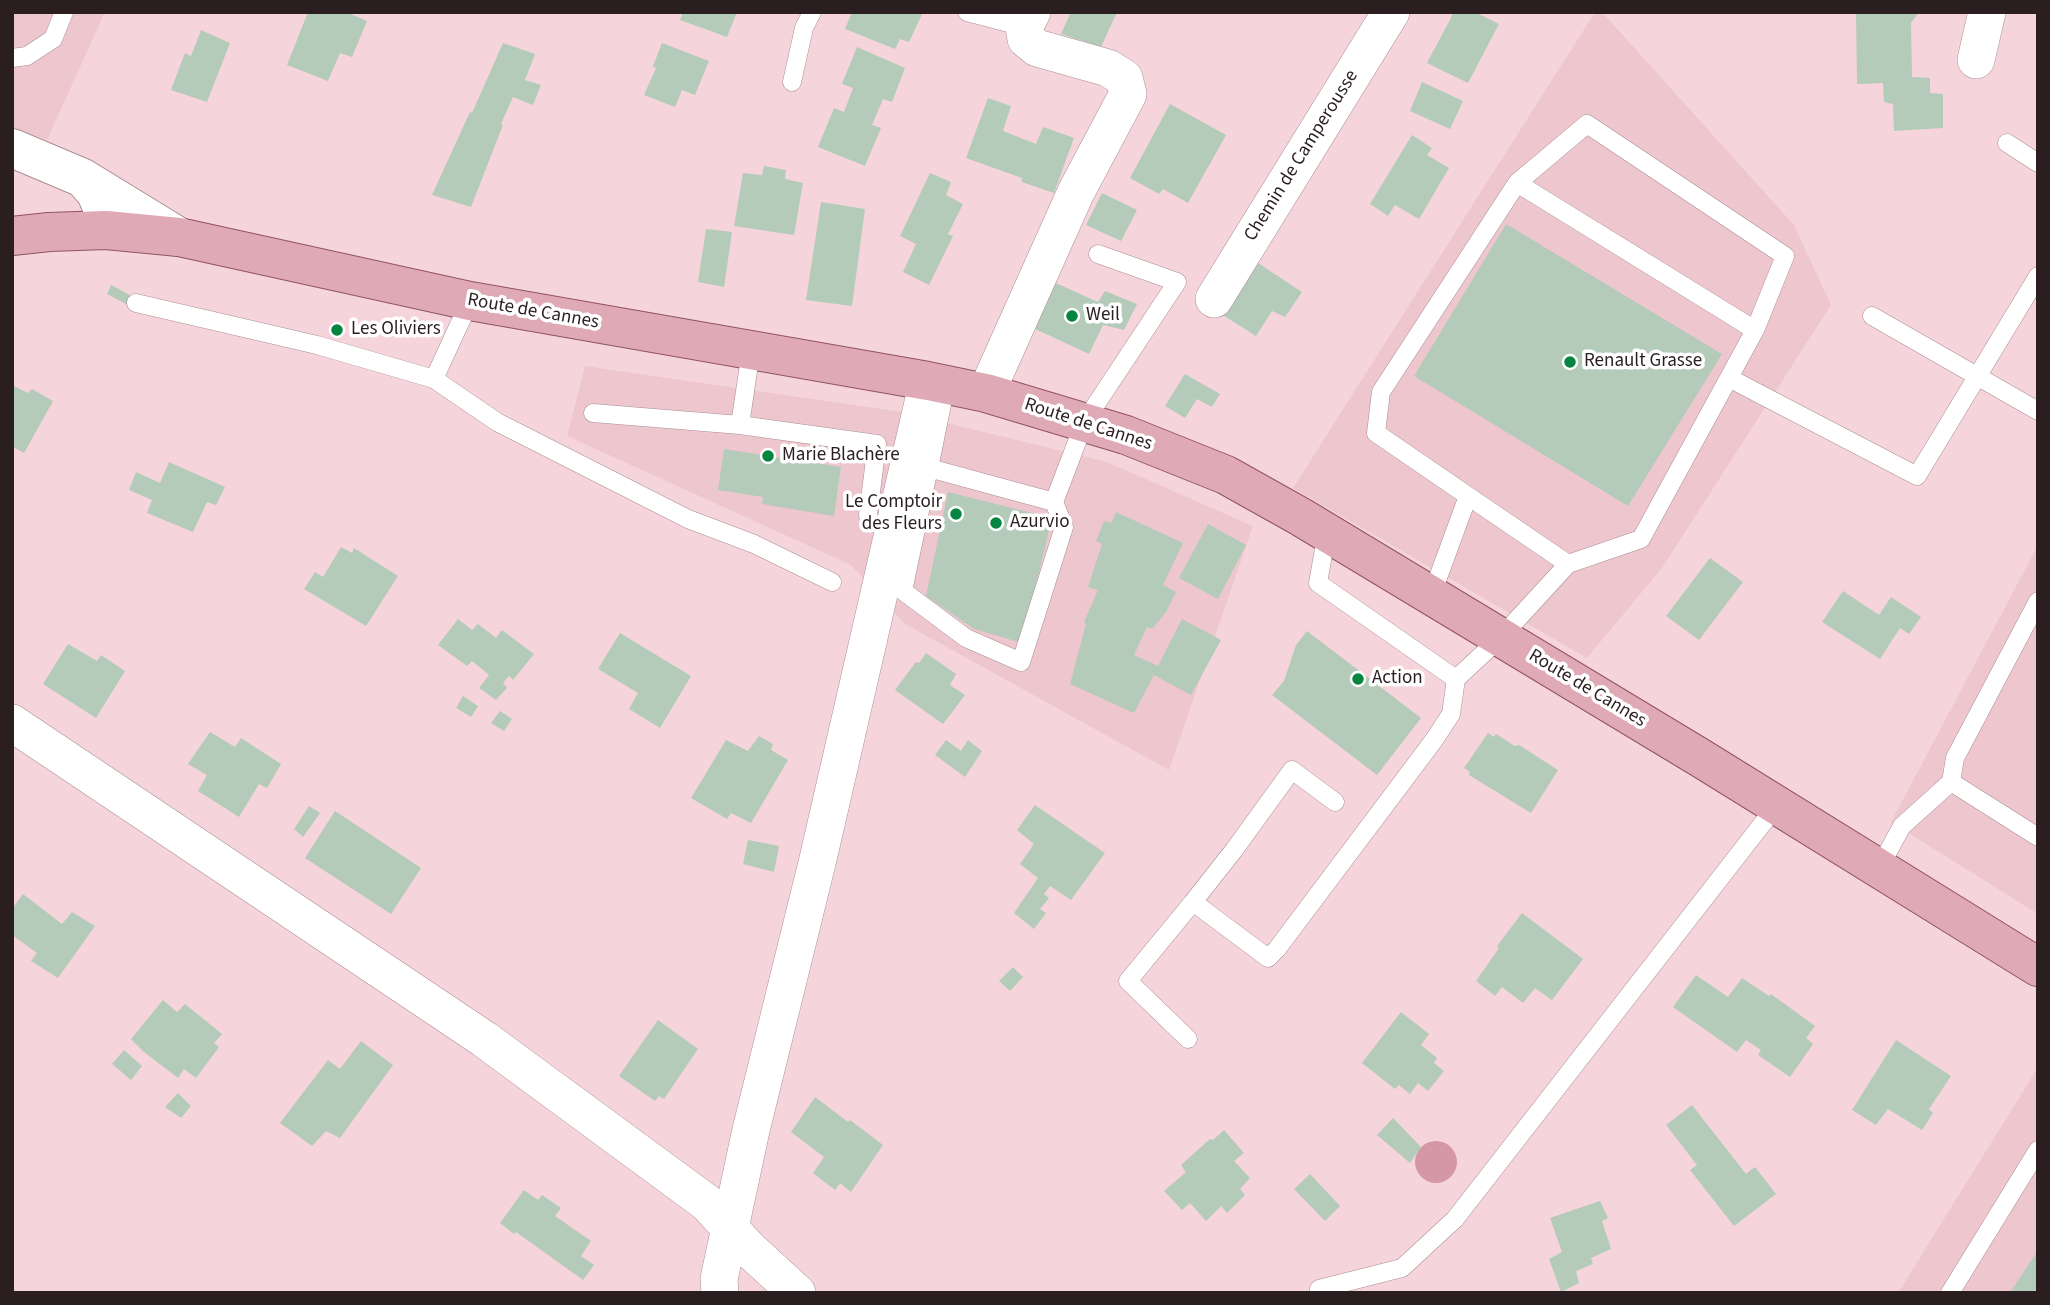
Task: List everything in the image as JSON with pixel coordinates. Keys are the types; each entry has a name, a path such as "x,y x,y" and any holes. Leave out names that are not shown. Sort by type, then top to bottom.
{"main road":[{"name":"Route de Cannes","path":"12,236 106,230 179,237 470,301 986,393 1126,435 1226,475 1327,532 2038,967"}],"street":[{"name":"Chemin de Camperousse","path":"1213,299 1391,12"},
{"path":"1976,60 1987,12"},
{"path":"986,393 1076,192 1128,94 1124,78 1108,68 1037,48 1026,39 1028,20"},
{"path":"12,148 83,178 179,237"},
{"path":"83,178 96,192 103,210 106,230"},
{"path":"720,1293 719,1279 751,1130 937,383"},
{"path":"12,723 484,1039 707,1203 750,1249 797,1293"}],"lane":[{"path":"12,58 27,56 53,39 64,12"},
{"path":"792,82 804,28 812,12"},
{"path":"967,12 1028,20"},
{"path":"1193,902 1268,958 1278,949 1434,740 1451,714 1456,679 1501,637 1568,564 1641,539 1755,330 1785,256 1587,124 1517,183 1381,392 1377,433 1568,564"},
{"path":"2007,143 2038,163"},
{"path":"1517,183 1755,330"},
{"path":"937,383 929,468 903,591 966,638 1021,662 1063,527 1054,502 1084,421 1177,282 1098,254"},
{"path":"1729,378 1917,476 2038,276"},
{"path":"434,379 470,301"},
{"path":"136,303 317,345 434,379 497,422 688,519 754,544 832,582"},
{"path":"1872,316 2038,411"},
{"path":"740,425 751,351"},
{"path":"593,413 740,425 877,444 868,514"},
{"path":"929,468 1054,502"},
{"path":"1432,594 1468,496"},
{"path":"1327,532 1318,583 1456,679"},
{"path":"1879,868 1902,826 1951,782 1955,758 2038,601"},
{"path":"1188,1039 1128,981 1234,850 1292,770 1335,802"},
{"path":"1951,782 2038,837"},
{"path":"1319,1289 1402,1268 1455,1219 1777,805"},
{"path":"1950,1293 2038,1150"}],"shaded area":[{"path":"12,12 105,12 47,140 12,127"},
{"path":"1595,12 1602,12 1794,225 1831,305 1662,568 1587,658 1293,488"},
{"path":"585,366 902,412 1107,462 1253,526 1169,770 905,624 851,565 567,436"},
{"path":"2038,545 2038,914 1891,822"},
{"path":"2038,1067 2038,1293 1898,1293"},
{"path":"1436,1141 1451,1147 1457,1162 1451,1177 1436,1183 1421,1177 1415,1162 1421,1147"}],"building":[{"path":"308,12 346,12 367,21 352,57 340,53 328,81 287,65"},
{"path":"683,12 737,12 727,37 680,20"},
{"path":"852,12 923,12 909,42 900,39 895,49 845,29"},
{"path":"1066,12 1117,12 1101,47 1061,34 1070,14"},
{"path":"1454,12 1475,12 1499,24 1468,83 1427,63"},
{"path":"1856,12 1919,12 1911,23 1912,77 1930,78 1930,93 1943,94 1943,128 1894,131 1893,104 1884,102 1883,83 1857,84"},
{"path":"201,30 230,43 207,102 171,90 185,53 191,56"},
{"path":"503,43 535,54 525,80 541,85 533,105 513,97 471,207 432,195 470,112 472,113"},
{"path":"662,43 709,61 695,95 682,90 675,107 644,95 656,68 653,66"},
{"path":"857,47 905,68 892,102 883,99 872,125 881,128 865,166 818,147 834,108 844,112 853,88 842,84"},
{"path":"1422,82 1463,101 1450,129 1410,111"},
{"path":"988,98 1011,106 1003,131 1036,144 1043,127 1074,138 1054,193 1022,182 1022,178 966,158"},
{"path":"1170,104 1226,135 1188,203 1163,189 1159,194 1130,178"},
{"path":"1412,135 1432,148 1427,155 1449,168 1419,219 1395,205 1388,216 1370,204"},
{"path":"764,166 786,170 785,179 803,183 794,235 734,226 743,173 762,175"},
{"path":"930,173 951,182 946,195 963,204 948,234 953,236 929,285 903,272 916,244 900,236"},
{"path":"1102,193 1137,210 1121,241 1086,225"},
{"path":"821,202 865,209 852,306 806,300"},
{"name":"Renault Grasse","path":"1506,224 1722,354 1628,506 1414,376"},
{"path":"706,229 732,232 724,287 698,282"},
{"path":"1255,261 1302,292 1285,317 1272,311 1256,336 1221,314"},
{"path":"1051,281 1098,302 1105,291 1137,304 1124,330 1103,325 1089,354 1029,326"},
{"path":"111,285 132,296 128,305 107,294"},
{"path":"1185,374 1220,394 1212,407 1197,399 1185,418 1165,406"},
{"path":"12,385 28,393 32,389 53,401 24,453 12,446"},
{"path":"724,449 841,467 834,516 762,504 763,497 718,490"},
{"path":"169,462 225,487 216,505 207,502 193,532 147,513 152,500 129,490 136,472 160,483"},
{"path":"948,492 1052,518 1022,643 974,629 926,596"},
{"path":"1116,512 1183,543 1163,585 1176,592 1166,612 1152,629 1147,627 1134,655 1158,666 1182,619 1221,640 1191,695 1154,675 1134,713 1070,684 1086,624 1084,622 1098,590 1088,587 1102,544 1096,541 1104,521 1111,523"},
{"path":"1208,524 1246,545 1218,599 1179,578"},
{"path":"341,547 352,553 354,548 398,576 366,626 304,589 315,572 323,577"},
{"path":"1710,558 1743,582 1699,640 1666,616"},
{"path":"1843,591 1879,615 1891,597 1921,617 1909,634 1900,628 1880,659 1822,622"},
{"path":"458,619 472,630 478,624 496,638 502,630 534,654 513,680 509,676 503,683 507,688 496,700 479,688 489,675 472,661 467,666 438,645"},
{"path":"1307,631 1421,718 1377,775 1272,695 1284,681 1296,645"},
{"path":"620,633 691,676 660,728 629,709 638,693 598,669"},
{"path":"68,644 97,661 101,655 125,671 96,718 43,684"},
{"path":"926,653 956,674 950,685 965,695 943,724 895,690"},
{"path":"463,696 478,706 471,717 456,708"},
{"path":"500,711 512,719 504,731 491,723"},
{"path":"210,732 235,747 241,738 281,764 267,788 259,784 239,817 198,791 207,775 188,764"},
{"path":"1488,733 1494,737 1496,734 1515,746 1519,745 1558,770 1531,813 1469,775 1470,772 1464,768"},
{"path":"759,736 773,744 771,750 788,760 751,823 731,813 727,819 691,798 726,740 748,751"},
{"path":"946,740 961,751 968,740 982,751 965,777 935,755"},
{"path":"1035,805 1105,853 1071,900 1050,886 1044,894 1049,898 1040,909 1046,913 1034,929 1014,913 1038,878 1020,864 1034,844 1017,830"},
{"path":"309,806 320,813 303,837 294,829"},
{"path":"335,811 421,868 391,914 305,858"},
{"path":"748,840 779,846 774,872 743,864"},
{"path":"23,894 62,924 72,912 95,926 58,978 31,961 37,953 12,935 12,909"},
{"path":"1522,913 1583,959 1552,1000 1535,988 1523,1003 1502,987 1495,996 1476,981 1499,948 1497,946"},
{"path":"1013,967 1023,977 1010,991 999,981"},
{"path":"1696,975 1728,997 1742,978 1769,996 1771,994 1815,1026 1806,1038 1813,1044 1790,1077 1758,1055 1761,1050 1746,1040 1737,1052 1673,1007"},
{"path":"163,1000 177,1012 185,1004 222,1034 214,1043 219,1047 196,1078 184,1069 178,1078 131,1039"},
{"path":"1401,1012 1429,1034 1421,1045 1437,1058 1434,1063 1444,1071 1428,1091 1418,1083 1410,1094 1399,1085 1395,1089 1362,1063"},
{"path":"658,1020 698,1049 664,1099 659,1096 655,1101 619,1076"},
{"path":"1896,1040 1951,1076 1929,1109 1933,1113 1922,1130 1888,1109 1876,1125 1852,1110"},
{"path":"361,1041 393,1065 340,1138 326,1131 312,1146 280,1123 328,1060 340,1069"},
{"path":"124,1050 142,1066 131,1080 112,1064"},
{"path":"178,1093 191,1106 181,1118 165,1107"},
{"path":"815,1097 883,1145 851,1192 840,1183 835,1190 813,1173 824,1157 791,1132"},
{"path":"1692,1105 1746,1174 1755,1167 1776,1194 1734,1226 1690,1170 1697,1165 1666,1125"},
{"path":"1393,1118 1421,1147 1410,1163 1377,1135"},
{"path":"1224,1130 1244,1153 1234,1161 1250,1178 1240,1189 1245,1195 1227,1213 1221,1206 1206,1221 1190,1203 1182,1210 1164,1191 1186,1172 1181,1165"},
{"path":"1310,1174 1340,1206 1325,1221 1294,1189"},
{"path":"524,1190 538,1200 542,1195 561,1208 555,1216 591,1241 581,1256 594,1265 583,1280 500,1223"},
{"path":"1600,1201 1608,1218 1602,1221 1611,1249 1591,1258 1593,1264 1576,1271 1579,1283 1561,1292 1549,1259 1562,1252 1550,1218"},
{"path":"2038,1250 2038,1293 2010,1293"}],"place":[{"name":"Weil","path":"1072,316"},
{"name":"Les Oliviers","path":"337,330"},
{"name":"Renault Grasse","path":"1570,362"},
{"name":"Marie Blachère","path":"768,456"},
{"name":"Le Comptoir des Fleurs","path":"956,514"},
{"name":"Azurvio","path":"996,523"},
{"name":"Action","path":"1358,679"}]}
